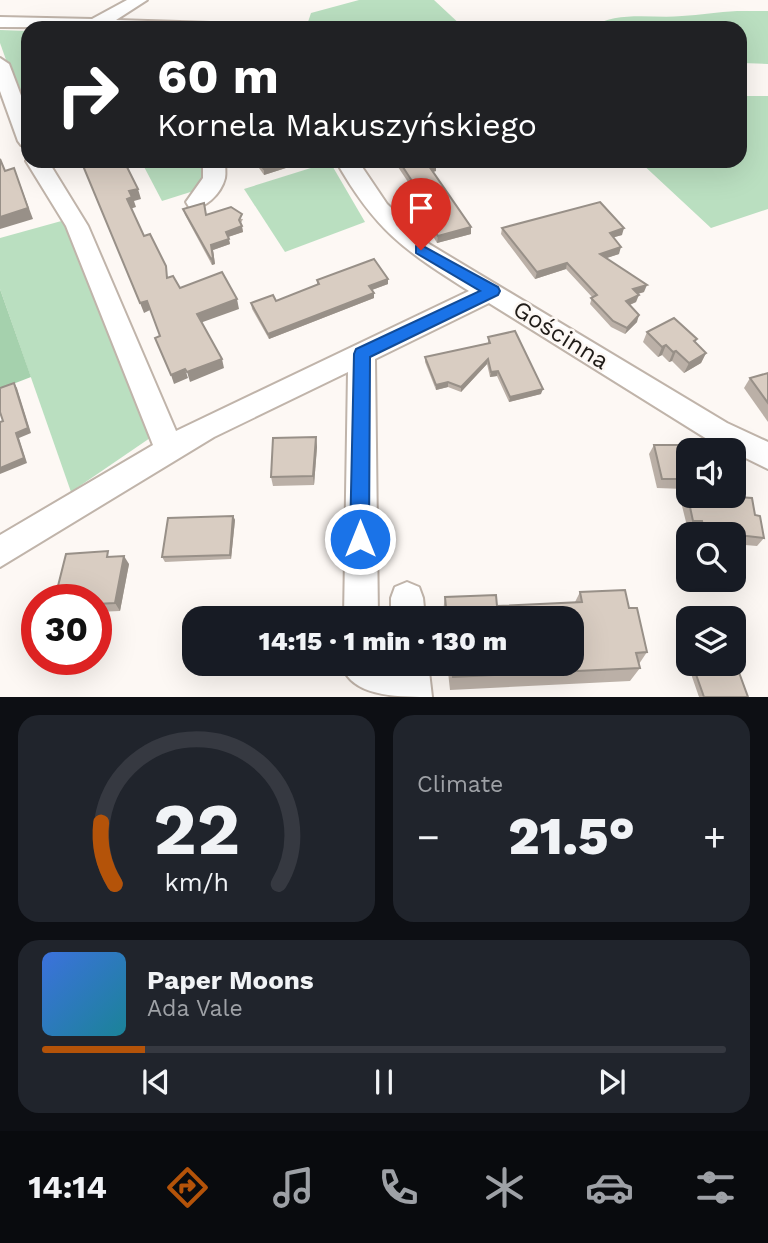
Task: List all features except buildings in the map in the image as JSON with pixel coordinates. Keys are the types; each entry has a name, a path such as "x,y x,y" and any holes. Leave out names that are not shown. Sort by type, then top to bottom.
{"street":[{"path":"102,21 139,0"},
{"path":"0,22 21,23"},
{"path":"0,64 21,122"},
{"path":"41,168 77,226 169,448"},
{"path":"197,202 214,179 214,168"},
{"name":"Gościnna","path":"350,168 368,198 400,233 421,250 717,430 768,456"},
{"path":"0,552 169,448 492,291"},
{"path":"361,606 362,354"},
{"path":"362,677 412,697 411,676"}],"green space":[{"path":"359,0 434,0 456,21 308,21 311,13"},
{"path":"768,11 768,64 747,63 747,21 605,21 635,16 671,17"},
{"path":"0,30 21,31 21,102 0,43"},
{"path":"747,96 768,96 768,209 711,228 647,168 747,168"},
{"path":"145,168 206,168 200,189 162,201"},
{"path":"311,168 334,168 365,222 285,252 244,189"},
{"path":"65,220 150,438 71,492 0,289 0,238"},
{"path":"0,289 31,377 0,389"}],"route":[{"path":"360,539 362,354 492,291 421,250"}]}
